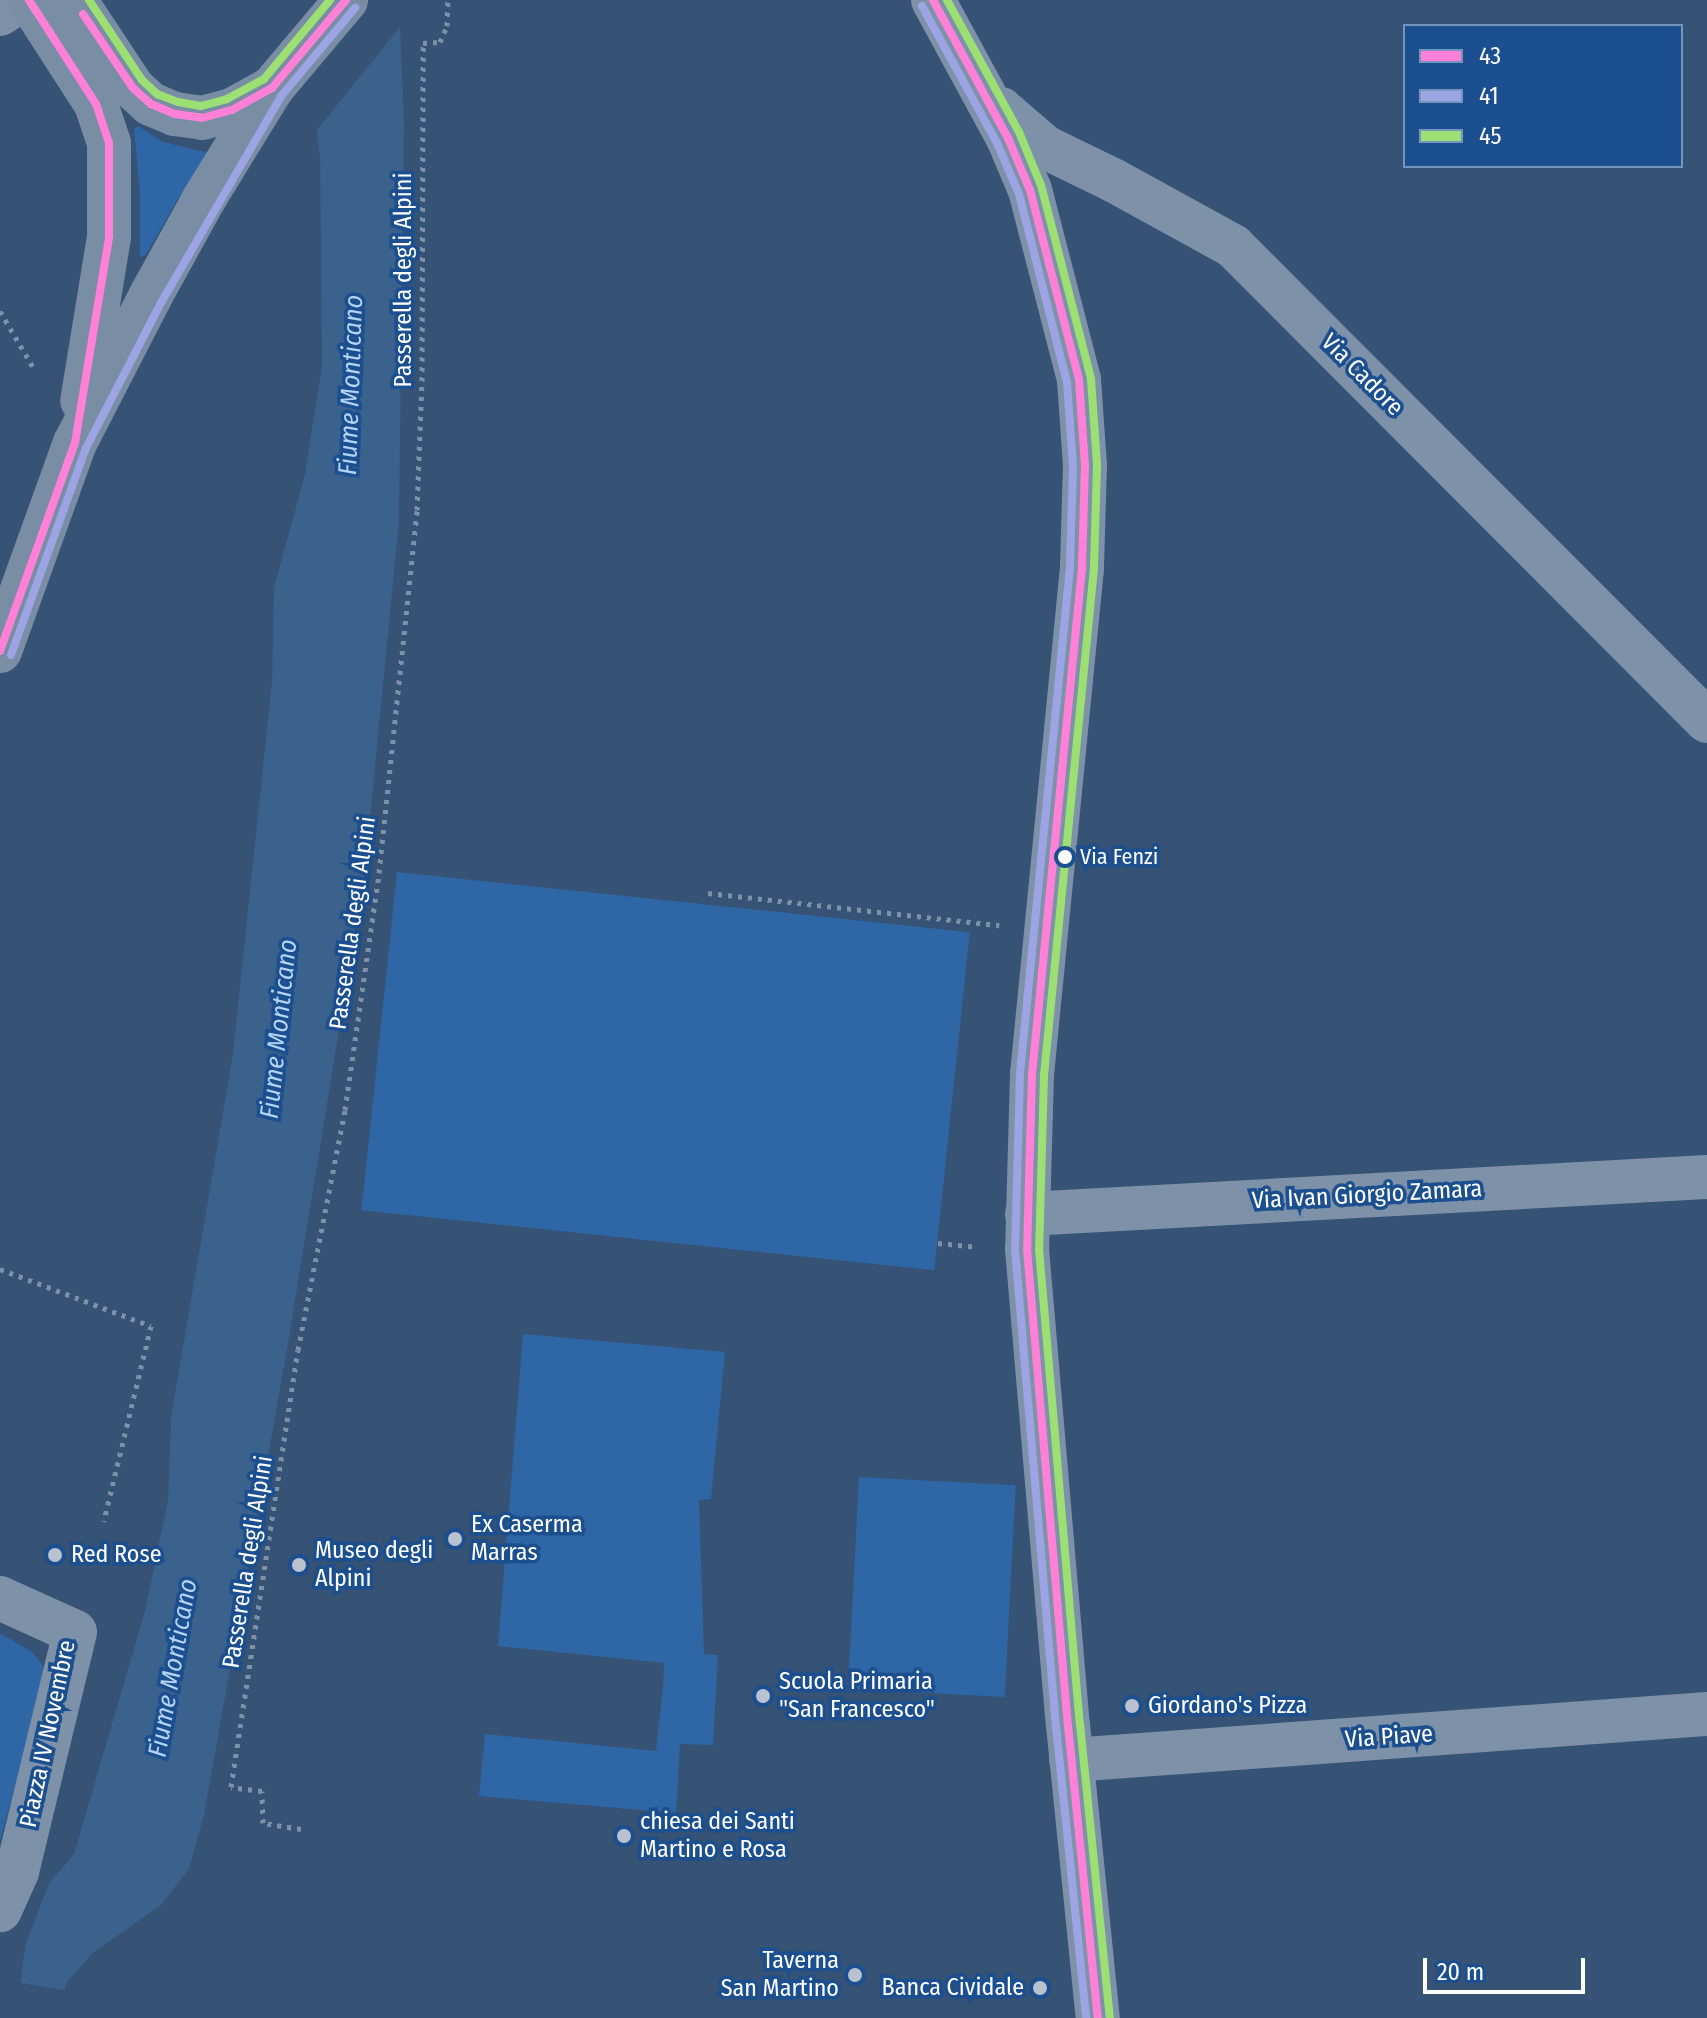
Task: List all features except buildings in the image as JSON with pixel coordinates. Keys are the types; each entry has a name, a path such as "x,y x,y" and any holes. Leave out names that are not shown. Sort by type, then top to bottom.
{"street":[{"path":"0,14 21,0"},
{"path":"29,0 96,104 109,143 109,237 75,443"},
{"path":"75,0 133,88 151,104 188,116 232,110 272,88"},
{"path":"0,651 75,443 204,199 272,88 346,0"},
{"path":"933,0 979,84 1030,190 1079,380 1085,465 1082,568 1032,1074 1027,1214 1028,1265 1071,1760 1098,2018"},
{"name":"Via Cadore","path":"979,84 1015,125 1045,147 1233,246 1707,721"},
{"name":"Via Ivan Giorgio Zamara","path":"1027,1214 1707,1177"},
{"name":"Piazza IV Novembre","path":"0,1598 75,1632 17,1872 0,1910"},
{"name":"Via Piave","path":"1071,1760 1707,1714"}],"path":[{"name":"Passerella degli Alpini","path":"301,1829 263,1823 262,1791 231,1787 298,1350 345,1110 379,873 406,637 422,395 423,43 440,42 447,26 448,0"},
{"path":"0,311 33,367"},
{"path":"708,893 1008,925"},
{"path":"0,1269 151,1326 104,1521"}],"shaded area":[{"path":"138,126 163,142 209,153 208,160 176,202 146,255 140,257 140,192 134,129"},
{"path":"397,872 970,932 934,1270 361,1210"},
{"path":"523,1334 725,1352 711,1499 699,1500 704,1654 718,1655 713,1745 680,1744 676,1813 479,1796 485,1734 656,1751 663,1687 664,1663 498,1646"},
{"path":"859,1477 1016,1485 1005,1697 848,1689"},
{"path":"0,1633 32,1652 42,1664 45,1678 0,1841"}],"water":[{"name":"Fiume Monticano","path":"297,0 399,0 404,122 399,521 365,870 287,1350 204,1815 189,1869 161,1905 94,1952 66,1983 59,2018 16,2018 25,1946 49,1883 74,1854 145,1611 168,1500 171,1418 233,1053 272,681 274,588 305,474 322,365 320,156"}],"pier":[{"path":"293,0 403,0 404,22 313,135"},
{"path":"16,1982 68,1991 63,2018 11,2018"}],"transit line":[{"name":"43","path":"0,651 75,443 109,237 109,143 96,104 29,0"},
{"name":"45","path":"89,0 142,80 157,94 201,106 227,99 264,79 330,0"},
{"name":"43","path":"83,14 133,88 151,104 175,114 202,118 232,110 272,88 346,0"},
{"name":"43","path":"933,0 1008,138 1030,190 1079,380 1085,465 1082,568 1032,1074 1027,1249 1068,1725 1098,2018"},
{"name":"45","path":"947,0 1019,132 1041,185 1091,379 1097,465 1094,568 1044,1075 1039,1249 1080,1724 1110,2017"},
{"name":"41","path":"922,6 997,143 1019,194 1067,382 1073,465 1070,567 1020,1073 1015,1249 1056,1726 1086,2018"},
{"name":"41","path":"11,655 86,448 162,301 282,95 355,8"}],"place":[{"name":"Via Fenzi","path":"1065,857"},
{"name":"Ex Caserma Marras","path":"455,1539"},
{"name":"Red Rose","path":"55,1555"},
{"name":"Museo degli Alpini","path":"299,1565"},
{"name":"Scuola Primaria \"San Francesco\"","path":"763,1696"},
{"name":"Giordano's Pizza","path":"1132,1706"},
{"name":"chiesa dei Santi Martino e Rosa","path":"624,1836"},
{"name":"Taverna San Martino","path":"855,1975"},
{"name":"Banca Cividale","path":"1040,1988"}]}
